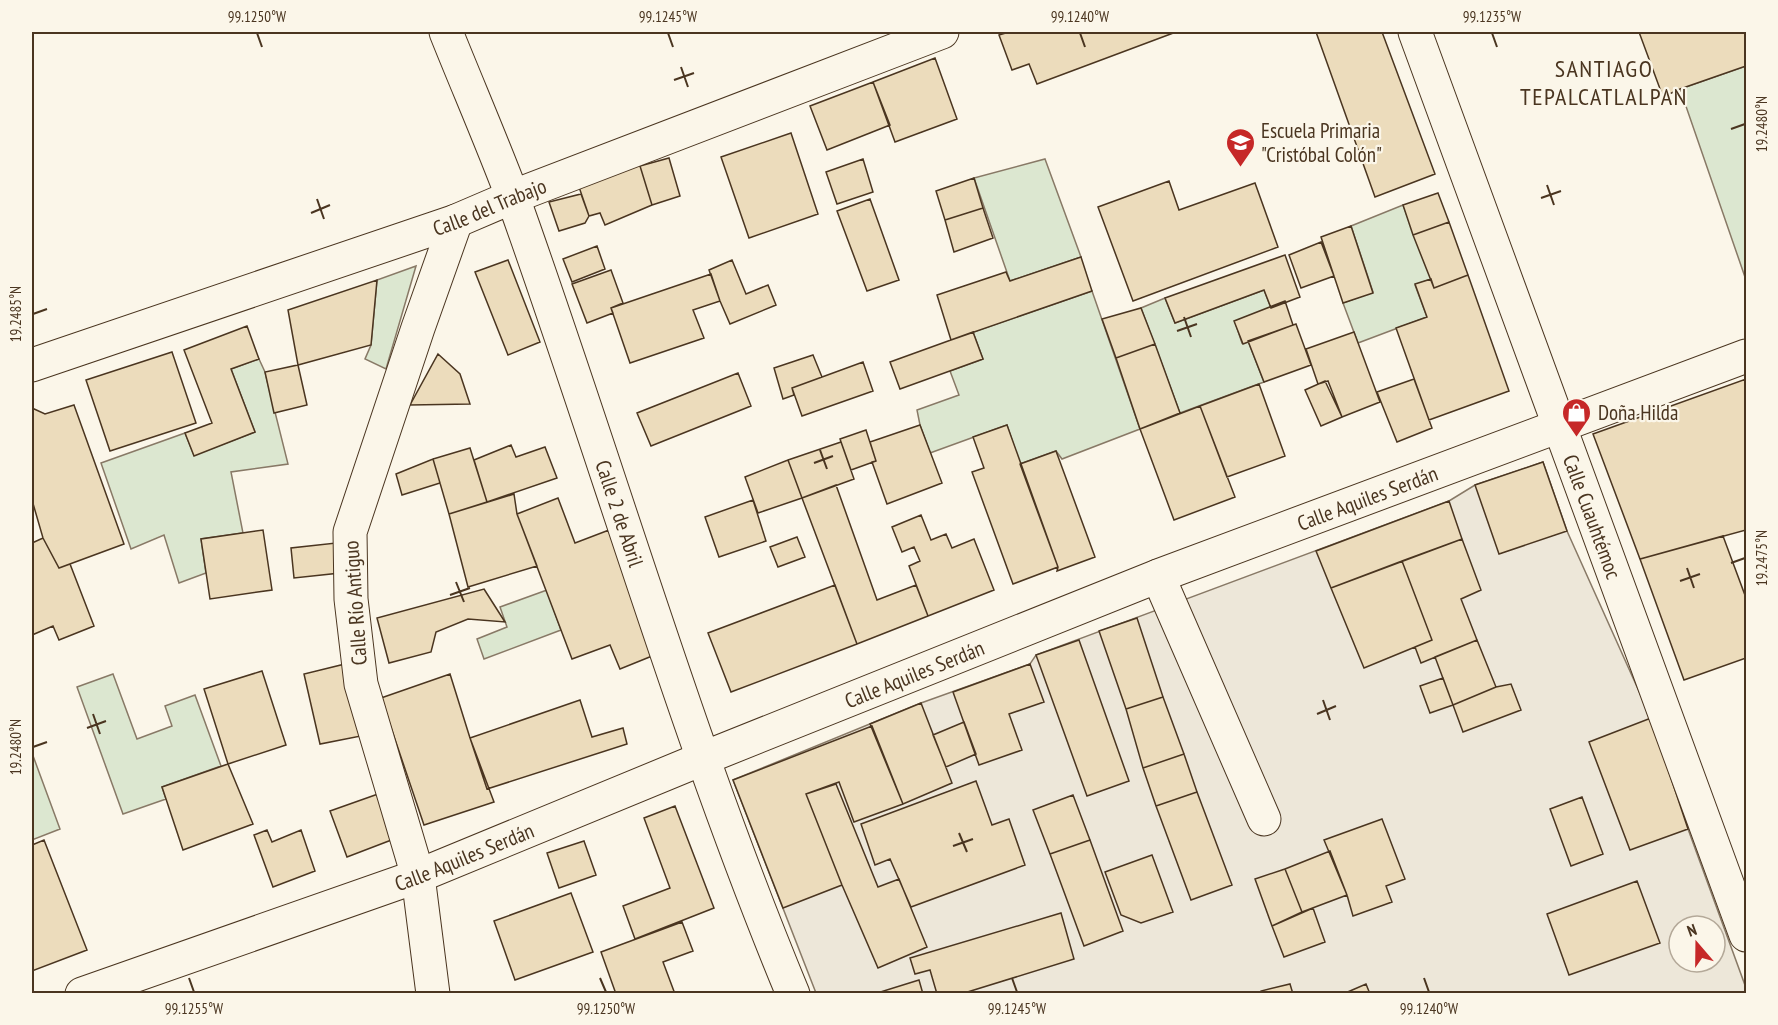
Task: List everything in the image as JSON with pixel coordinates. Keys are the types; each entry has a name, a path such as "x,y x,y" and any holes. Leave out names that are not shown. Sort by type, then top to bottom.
{"street":[{"name":"Calle 2 de Abril","path":"446,32 512,197 704,758 760,914 793,993"},
{"name":"Calle del Trabajo","path":"32,365 456,221 512,197 942,32"},
{"name":"Calle Cuauhtémoc","path":"1415,32 1746,935"},
{"name":"Calle Río Antiguo","path":"433,993 418,876 361,684 351,599 350,532 417,328 456,221"},
{"name":"Calle Aquiles Serdán","path":"82,993 418,876 704,758 1158,576 1746,356"},
{"path":"1158,576 1264,819"}],"green space":[{"path":"1746,66 1746,276 1745,277 1680,89"},
{"path":"1045,159 1081,257 1010,281 974,178"},
{"path":"1403,205 1431,279 1415,285 1427,317 1358,343 1343,303 1373,292 1351,226"},
{"path":"416,266 386,369 365,359 371,345 377,280"},
{"path":"1264,290 1271,308 1235,322 1242,343 1248,341 1264,382 1180,413 1141,308 1165,298 1175,323"},
{"path":"1092,291 1140,429 1062,459 1056,451 1020,464 1007,425 930,453 917,410 959,395 950,371 983,359 973,332"},
{"path":"259,359 265,372 288,464 231,472 243,533 201,539 206,573 179,583 164,535 131,549 101,463 185,433 194,455 255,432 231,369"},
{"path":"547,590 561,630 484,659 477,639 507,627 500,607"},
{"path":"113,674 137,739 172,726 165,706 195,695 221,766 162,787 166,799 123,814 77,687"},
{"path":"32,753 60,829 32,840"}],"shaded area":[{"path":"1543,462 1567,531 1651,718 1719,914 1667,914 1667,974 1727,974 1727,936 1746,993 816,993 733,780 921,703 1030,664 1036,655 1449,501 1475,485"}],"building":[{"path":"1009,32 1176,32 1037,84 1029,64 1012,70 999,35"},
{"path":"1316,32 1382,32 1435,174 1375,197"},
{"path":"1639,32 1746,32 1746,66 1663,97"},
{"path":"935,58 957,119 895,142 873,82"},
{"path":"873,82 890,125 827,150 810,106"},
{"path":"791,133 818,214 749,238 721,157"},
{"path":"669,158 680,196 652,205 640,166"},
{"path":"863,159 873,192 837,204 826,172"},
{"path":"632,163 640,166 652,205 605,225 600,213 589,216 579,187"},
{"path":"974,178 983,208 945,220 936,191"},
{"path":"1169,181 1179,210 1255,183 1278,247 1133,301 1098,207"},
{"path":"1438,193 1449,222 1413,235 1403,205"},
{"path":"581,194 589,216 585,223 559,231 549,202"},
{"path":"870,199 899,280 867,291 837,211"},
{"path":"983,208 993,238 954,252 945,220"},
{"path":"1449,222 1468,275 1434,288 1413,235"},
{"path":"1351,226 1373,293 1343,303 1321,237"},
{"path":"1321,242 1334,276 1301,288 1289,255"},
{"path":"597,246 605,269 572,282 563,259"},
{"path":"1285,255 1300,297 1271,308 1264,290 1175,323 1165,298"},
{"path":"1081,257 1092,291 951,340 937,295 1006,272 1010,281"},
{"path":"508,260 540,342 508,355 475,272"},
{"path":"732,260 746,294 768,285 776,305 730,324 709,270"},
{"path":"611,270 623,303 611,308 613,313 587,323 572,284"},
{"path":"711,274 720,301 693,310 704,338 630,363 611,308"},
{"path":"1468,275 1509,391 1429,420 1396,328 1427,317 1415,284 1431,279 1434,288"},
{"path":"377,280 371,345 298,365 288,310"},
{"path":"1285,301 1293,325 1243,344 1234,321"},
{"path":"1141,308 1155,344 1116,358 1102,319"},
{"path":"1296,324 1311,365 1264,382 1248,341"},
{"path":"247,326 259,359 231,369 255,432 194,456 185,433 212,423 184,350"},
{"path":"973,332 983,359 900,389 890,362"},
{"path":"1354,332 1380,402 1342,417 1328,381 1318,384 1306,349"},
{"path":"1155,344 1180,413 1140,429 1116,358"},
{"path":"172,352 196,423 110,451 86,380"},
{"path":"438,354 460,374 470,404 410,405"},
{"path":"813,355 822,377 792,388 794,395 783,399 774,368"},
{"path":"863,362 873,391 802,416 792,388"},
{"path":"298,365 307,405 274,413 265,372"},
{"path":"738,373 751,406 651,446 637,413"},
{"path":"1414,379 1432,428 1397,442 1377,392"},
{"path":"1746,379 1746,530 1640,559 1593,434"},
{"path":"1325,381 1342,417 1321,426 1305,390"},
{"path":"1259,384 1285,456 1227,477 1200,406"},
{"path":"74,405 124,544 59,568 43,538 32,500 32,408 45,414"},
{"path":"1200,406 1235,497 1174,520 1140,429"},
{"path":"920,425 942,483 887,504 872,462 876,461 870,442"},
{"path":"1007,425 1058,567 1013,584 972,472 984,468 973,437"},
{"path":"866,430 876,461 851,470 840,439"},
{"path":"841,442 854,479 802,498 788,460"},
{"path":"511,445 516,457 545,447 557,478 487,502 474,460"},
{"path":"470,448 487,502 449,514 433,459"},
{"path":"1056,451 1095,557 1057,571 1058,567 1020,464"},
{"path":"433,459 440,483 402,495 396,474"},
{"path":"788,460 802,498 758,513 745,477"},
{"path":"1543,462 1567,531 1499,554 1475,485"},
{"path":"836,485 877,600 916,585 928,616 857,644 802,498"},
{"path":"514,494 517,514 537,566 468,587 449,514"},
{"path":"558,498 575,543 609,530 657,654 620,669 610,645 572,659 517,514"},
{"path":"753,500 766,541 719,557 705,517"},
{"path":"1449,501 1462,539 1331,588 1316,551"},
{"path":"921,515 931,540 946,534 952,548 974,539 994,590 928,616 909,566 920,561 914,547 902,552 892,527"},
{"path":"263,530 272,590 210,599 201,539"},
{"path":"1723,536 1746,598 1746,658 1684,680 1640,559"},
{"path":"797,537 805,557 778,567 770,547"},
{"path":"43,538 59,568 70,564 94,626 59,640 53,626 32,635 32,543"},
{"path":"1462,539 1481,590 1461,599 1477,640 1421,663 1415,647 1432,640 1402,561"},
{"path":"336,543 340,573 294,578 291,548"},
{"path":"1402,561 1432,640 1364,668 1331,588"},
{"path":"835,585 857,644 731,692 708,633"},
{"path":"484,589 505,622 468,619 436,632 431,652 389,663 377,618"},
{"path":"1137,618 1163,697 1126,709 1099,631"},
{"path":"1079,640 1129,781 1087,796 1036,655"},
{"path":"1477,640 1496,687 1453,705 1435,657"},
{"path":"345,664 361,736 320,744 304,674"},
{"path":"1030,664 1044,702 1009,714 1022,750 979,765 953,692"},
{"path":"262,671 286,745 228,764 204,689"},
{"path":"450,674 470,738 494,802 424,825 381,698"},
{"path":"1443,678 1453,705 1430,713 1420,686"},
{"path":"1511,684 1521,710 1463,732 1453,705 1496,687"},
{"path":"1163,697 1184,754 1143,768 1126,709"},
{"path":"580,700 592,737 623,728 627,744 487,789 470,738"},
{"path":"921,703 952,783 903,804 870,724"},
{"path":"1651,718 1688,829 1630,850 1589,742"},
{"path":"964,722 976,754 946,767 933,735"},
{"path":"872,726 903,804 854,822 839,782 806,794 842,885 783,908 733,780"},
{"path":"1184,754 1197,792 1156,806 1143,768"},
{"path":"228,764 253,824 183,850 162,787"},
{"path":"976,781 992,825 1009,819 1025,865 911,907 890,859 875,865 861,824"},
{"path":"836,784 878,887 899,879 927,947 878,968 806,794"},
{"path":"1197,792 1232,885 1191,900 1156,806"},
{"path":"378,794 394,839 347,857 330,811"},
{"path":"1073,795 1090,840 1050,854 1033,810"},
{"path":"1582,797 1603,854 1571,866 1550,809"},
{"path":"675,806 714,908 635,939 623,906 670,888 644,818"},
{"path":"1382,819 1405,879 1386,886 1392,902 1353,916 1347,895 1324,840"},
{"path":"267,830 272,842 301,830 315,871 273,887 254,835"},
{"path":"44,840 87,950 32,971 32,845"},
{"path":"1090,840 1123,931 1084,946 1050,854"},
{"path":"584,841 596,875 559,888 547,853"},
{"path":"1330,851 1347,895 1302,912 1285,869"},
{"path":"1152,855 1173,912 1141,923 1121,915 1105,872"},
{"path":"1285,869 1302,912 1272,926 1255,879"},
{"path":"1637,881 1660,943 1569,975 1547,914"},
{"path":"571,893 593,952 515,980 494,921"},
{"path":"1313,908 1325,942 1284,957 1272,926"},
{"path":"1061,913 1074,959 961,994 937,994 930,970 915,974 910,958"},
{"path":"682,922 693,951 663,962 675,994 616,994 601,952"},
{"path":"919,980 923,994 877,994 877,993"},
{"path":"1290,984 1293,994 1261,994 1261,991"},
{"path":"1366,984 1370,994 1343,994"}],"place":[{"name":"Escuela Primaria \"Cristóbal Colón\"","path":"1240,168"},
{"name":"Doña Hilda","path":"1577,438"}],"district":[{"name":"SANTIAGO TEPALCATLALPAN","path":"1604,82"}]}
